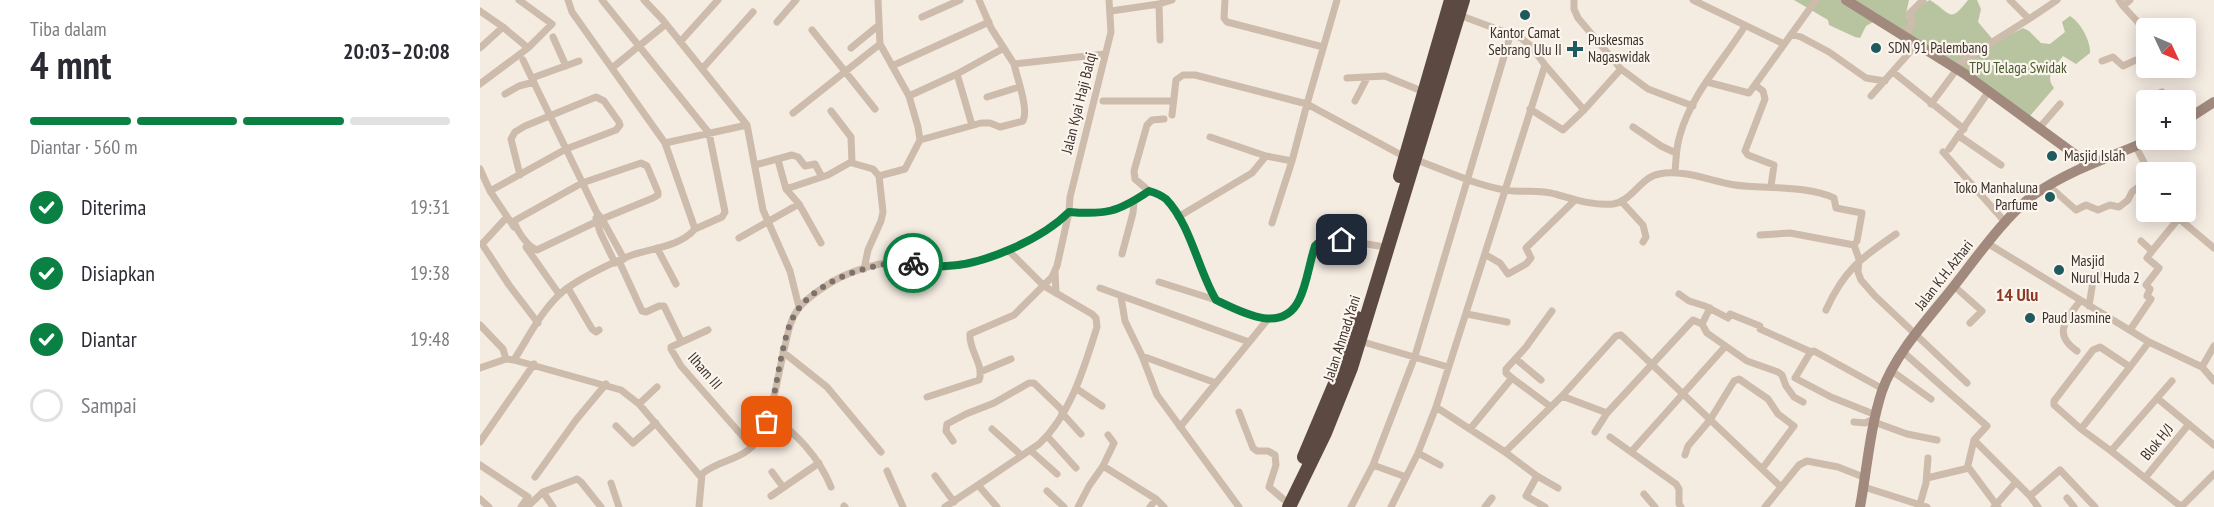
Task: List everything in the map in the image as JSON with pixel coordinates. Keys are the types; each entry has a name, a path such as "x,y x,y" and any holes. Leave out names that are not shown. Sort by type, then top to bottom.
{"highway":[{"name":"Jalan Ahmad Yani","path":"1284,504 1325,433 1360,341 1410,158 1424,92 1451,0"},
{"name":"Jalan Ahmad Yani","path":"1284,504 1342,367 1379,246 1463,0"}],"street":[{"path":"480,84 528,48 552,24 519,0"},
{"path":"568,0 572,12 664,143 695,230"},
{"path":"510,359 559,294 619,261 682,240 725,212 709,133 602,0"},
{"path":"644,0 747,125 763,210 790,271 799,307"},
{"path":"680,42 718,0"},
{"path":"777,22 796,0"},
{"path":"878,0 880,45 909,96 920,140 905,169 879,176"},
{"path":"922,17 960,0"},
{"path":"920,140 986,122 1002,127 1023,121 1025,117 1025,107 1014,64 979,0"},
{"name":"Jalan Kyai Haji Balqi","path":"1055,271 1069,212 1070,197 1111,32 1109,0"},
{"path":"1111,11 1171,0"},
{"path":"1225,0 1224,18 1227,22 1323,47"},
{"path":"1272,224 1337,0"},
{"path":"1574,0 1574,9 1578,18 1621,69 1648,89 1693,106"},
{"path":"1693,0 1784,45"},
{"path":"1707,82 1746,93 1750,91 1816,0"},
{"path":"1845,0 1956,68 2088,164"},
{"path":"1905,36 1912,24 1910,14 1912,0"},
{"path":"1910,14 1923,0"},
{"path":"2010,0 2029,20"},
{"path":"1931,104 1956,68 2001,35 2029,20 2057,0"},
{"path":"2130,0 2121,3 2136,20"},
{"path":"1159,4 1160,40"},
{"path":"480,11 528,48"},
{"path":"702,69 753,12"},
{"path":"1458,15 1511,33 1531,46 1584,110"},
{"path":"892,66 989,22"},
{"path":"612,68 666,24"},
{"path":"851,48 879,25"},
{"path":"1675,173 1679,137 1693,106 1745,26"},
{"path":"480,48 503,27"},
{"path":"812,30 874,110"},
{"path":"1350,507 1373,465 1415,356 1511,33"},
{"path":"1791,34 1829,52 1866,78 1885,81"},
{"path":"553,37 566,66"},
{"path":"1871,96 1917,44"},
{"path":"793,113 880,45"},
{"path":"909,96 957,74 1004,48"},
{"path":"1014,64 1106,54"},
{"path":"2102,61 2113,57 2122,66 2126,66 2136,60"},
{"path":"523,60 597,213 604,241 619,261"},
{"path":"505,94 579,61"},
{"path":"1391,507 1418,453 1436,407 1545,65"},
{"path":"1530,109 1563,130 1621,69"},
{"path":"1893,72 2001,165"},
{"path":"957,74 972,125"},
{"path":"1172,116 1177,78 1183,75 1195,75 1307,104 1410,158 1505,190 1554,193 1574,201 1614,204 1654,175 1675,173 1737,185 1771,186 1830,196 1834,198 1836,208 1862,212 1854,245 1859,259 1858,272 1861,280 1967,383"},
{"path":"1347,78 1385,76 1424,92"},
{"path":"1355,101 1367,78"},
{"path":"1755,85 1762,91 1765,99 1745,151 1748,155 1774,165 1771,186"},
{"path":"987,97 1019,87"},
{"path":"1989,91 1962,132 1946,150 2006,223"},
{"path":"490,191 520,175 566,149 616,130 620,125 619,122 601,99 596,97 525,126 512,136 520,175"},
{"path":"1103,100 1173,101"},
{"path":"2196,114 2214,102"},
{"path":"2040,127 2060,104"},
{"path":"831,111 851,138 851,162"},
{"path":"1164,119 1152,120 1147,125 1134,171 1135,179 1149,191 1167,200 1178,217 1216,300"},
{"path":"664,143 747,125"},
{"path":"1633,128 1676,153"},
{"path":"1210,137 1266,156 1292,161"},
{"path":"2135,145 2144,162"},
{"name":"Jalan K.H. Azhari","path":"1860,507 1874,422 1883,389 1903,352 1916,334 1987,243 2034,195 2088,164 2135,145"},
{"path":"755,165 792,155 798,157 805,166 815,164 822,177"},
{"path":"1178,217 1252,173 1266,156"},
{"path":"778,160 786,189 799,204 820,243"},
{"path":"851,162 854,165 873,169 879,176 881,220 868,250 864,269"},
{"path":"786,189 822,177 851,162"},
{"path":"644,163 658,195 599,220 534,250 514,223 582,183 644,163"},
{"path":"480,169 490,191 559,294"},
{"path":"2049,186 2076,210 2086,205 2097,210 2109,206 2119,207 2136,189"},
{"path":"699,507 701,477 707,470 738,458 752,447 762,433 770,414 789,326 799,307 833,281 864,269 896,262 947,266 986,258 1028,242 1050,229 1069,212 1098,214 1111,212 1134,202 1149,191"},
{"path":"1486,255 1500,263 1508,274 1526,264 1531,258 1526,248 1574,201"},
{"path":"1621,201 1645,228 1646,237 1643,242"},
{"path":"1122,254 1134,202"},
{"path":"739,238 799,204"},
{"path":"507,217 484,241 482,250 538,323"},
{"path":"599,220 612,236 619,261"},
{"path":"2130,330 2151,299 2147,296 2150,289 2146,285 2159,268 2147,258 2176,222"},
{"path":"2184,222 2214,248"},
{"path":"1760,235 1790,233 1854,245"},
{"path":"1826,310 1842,280 1859,259 1896,234"},
{"path":"604,241 612,236"},
{"path":"1160,282 1216,300 1254,317 1268,319 1283,316 1298,303 1315,246 1321,240 1330,238 1379,246"},
{"path":"2141,241 2152,251"},
{"path":"1987,243 2149,342 2202,367 2214,381"},
{"path":"657,248 676,284"},
{"path":"945,507 1048,436 1077,389 1097,327 1096,318 1092,314 1044,286 1008,250"},
{"name":"Ilham III","path":"619,261 642,311 646,312 662,305 665,307 681,341"},
{"path":"927,397 979,380 981,372 969,342 969,334 1014,315 1044,286 1055,271"},
{"path":"1055,271 1056,294"},
{"path":"2089,306 2093,281 2099,274"},
{"path":"1954,286 1982,311 1970,323"},
{"path":"568,288 592,329 596,332 599,330"},
{"path":"1100,288 1249,342"},
{"path":"1679,294 1689,301 1710,308 1728,318 1730,314 1760,326 1760,329 1811,352 1814,351 1883,389"},
{"path":"1121,297 1125,321 1157,395 1239,507"},
{"path":"2076,351 2065,342 2063,334 2067,320 2080,301"},
{"path":"1702,324 1710,308"},
{"path":"1551,310 1506,371 1551,407"},
{"path":"1467,314 1507,322"},
{"path":"1180,427 1268,319"},
{"path":"1595,432 1606,413 1692,320 1702,324 1707,333 1752,364 1778,372 1794,396 1803,402"},
{"path":"480,326 510,359"},
{"name":"Ilham III","path":"708,330 671,347 674,355 752,447"},
{"path":"1505,452 1619,335 1623,336 1684,393 1781,487"},
{"path":"1360,341 1448,367"},
{"path":"2081,429 2149,342"},
{"path":"2202,367 2214,346"},
{"path":"2130,367 2100,348 2092,350 2054,401 2054,405 2176,504 2181,506 2214,474"},
{"path":"1631,452 1723,349"},
{"path":"783,352 827,387 881,452"},
{"path":"1811,352 1795,378 1874,422 1907,435 1936,440"},
{"path":"1903,352 1987,426 1974,440 1968,465"},
{"path":"1142,356 1216,383"},
{"path":"480,368 510,359 621,390 639,404 701,477"},
{"path":"981,372 1011,359"},
{"path":"1516,359 1541,380"},
{"path":"480,442 534,364"},
{"path":"1892,371 1931,399"},
{"path":"1470,429 1512,378"},
{"path":"1685,455 1688,446 1710,420 1737,379 1768,399 1778,414 1794,426 1762,469"},
{"path":"2111,451 2172,381"},
{"path":"952,441 946,431 946,424 994,403 1029,383 1034,383 1081,434"},
{"path":"535,477 576,420 606,384"},
{"path":"639,404 657,387"},
{"path":"1077,389 1102,406"},
{"path":"1562,396 1606,413"},
{"path":"2157,398 2214,445"},
{"path":"1436,407 1558,488"},
{"path":"1239,412 1253,448 1257,451 1268,451 1275,454 1276,465 1269,487 1284,504"},
{"path":"770,414 806,444 831,487"},
{"path":"1854,422 1874,422"},
{"path":"616,426 633,443 656,423"},
{"name":"Blok H/J","path":"2145,478 2189,424"},
{"path":"992,429 1021,455"},
{"path":"1078,507 1114,446 1114,441 1108,435"},
{"path":"1048,436 1076,468"},
{"path":"1610,437 1676,484 1679,489 1681,507"},
{"path":"1974,440 2030,496 2038,507"},
{"path":"1030,450 1057,474"},
{"path":"1418,453 1440,465"},
{"path":"1765,507 1799,465 1807,461 1838,466 1865,482 1924,506 1928,458"},
{"path":"771,496 819,463"},
{"path":"480,465 528,497 521,507"},
{"path":"1373,465 1406,477"},
{"path":"1103,466 1164,507"},
{"path":"1927,480 1969,468 1996,506 2016,482"},
{"path":"2030,496 2060,470 2095,507"},
{"path":"887,471 903,507"},
{"path":"772,472 783,487"},
{"path":"935,476 954,501"},
{"path":"1537,476 1526,495 1545,507"},
{"path":"527,507 543,492 577,479 601,507"},
{"path":"611,483 619,507"},
{"path":"978,485 997,507"},
{"path":"1047,491 1064,507"},
{"path":"543,492 553,507"},
{"path":"1644,494 1655,507"},
{"path":"1485,507 1492,498"},
{"path":"2067,498 2074,507"},
{"path":"480,499 489,507"},
{"path":"1150,507 1156,500"}],"green space":[{"name":"TPU Telaga Swidak","path":"1794,0 1909,0 1907,18 1930,0 1953,14 1968,0 1977,0 1981,9 1978,22 1995,42 2023,28 2041,43 2050,44 2065,32 2062,22 2070,16 2084,32 2090,53 2076,64 2063,56 2050,75 2054,88 2029,117 1873,22 1866,26 1860,38 1855,37 1829,25 1828,20"}],"way so far":[{"path":"767,422 789,326 799,307 825,286 852,273 888,263 913,263"}],"place":[{"name":"Kantor Camat Sebrang Ulu II","path":"1525,15"},
{"name":"SDN 91 Palembang","path":"1876,48"},
{"name":"Puskesmas Nagaswidak","path":"1575,49"},
{"name":"Masjid Islah","path":"2052,156"},
{"name":"Toko Manhaluna Parfume","path":"2050,197"},
{"name":"Masjid Nurul Huda 2","path":"2059,270"},
{"name":"Paud Jasmine","path":"2030,318"}],"district":[{"name":"14 Ulu","path":"2017,295"}],"route":[{"path":"913,263 947,266 986,258 1028,242 1050,229 1069,212 1087,214 1111,212 1134,202 1149,191 1167,200 1178,217 1216,300 1254,317 1277,319 1288,313 1298,303 1315,246 1326,238 1342,240"}]}
